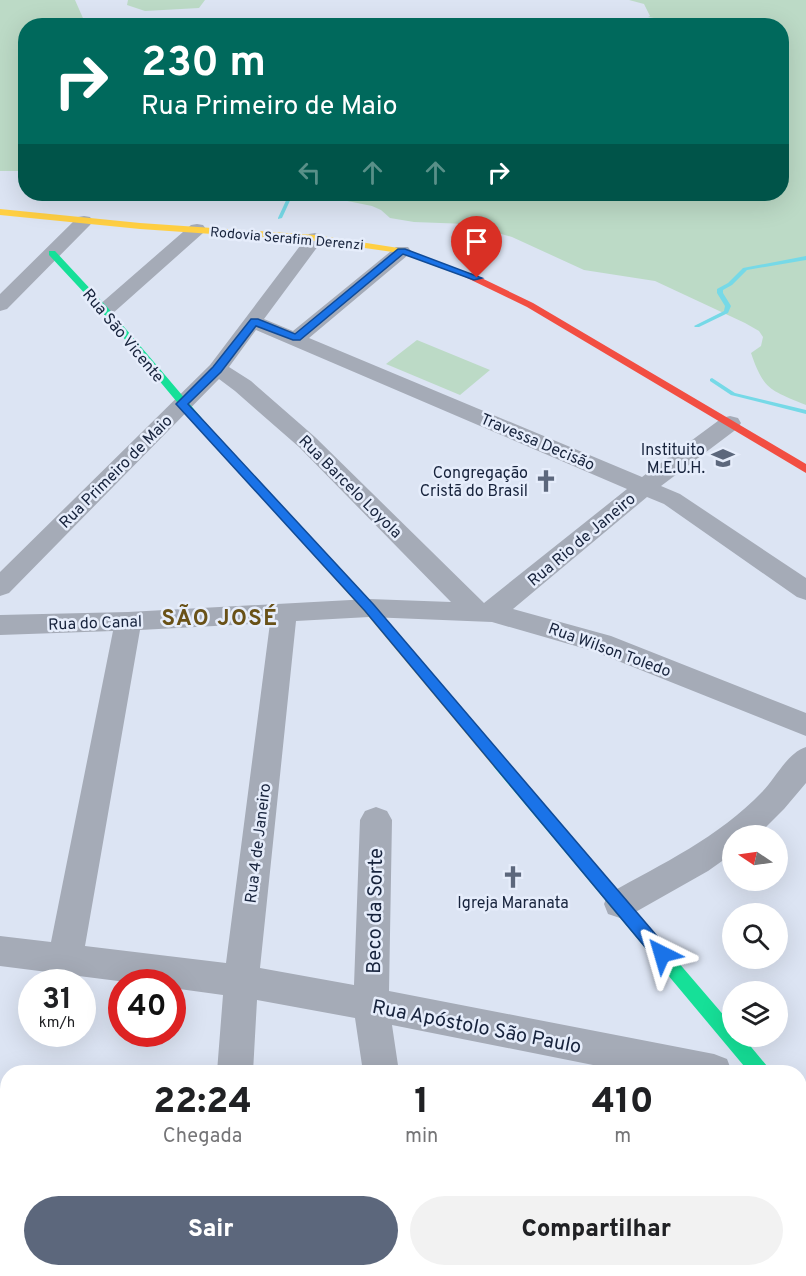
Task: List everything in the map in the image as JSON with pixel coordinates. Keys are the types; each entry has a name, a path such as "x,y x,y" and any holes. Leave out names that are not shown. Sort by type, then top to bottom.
{"street":[{"name":"Rodovia Serafim Derenzi","path":"0,212 84,221 315,238 402,251 477,278 530,305 806,469"},
{"path":"0,305 84,221"},
{"path":"105,310 197,229"},
{"name":"Rua Primeiro de Maio","path":"0,587 217,369 315,238"},
{"path":"297,338 402,251"},
{"name":"Rua São Vicente","path":"52,254 105,310 182,404 369,608 754,1065"},
{"name":"Travessa Decisão","path":"254,322 297,338 672,499 806,591"},
{"name":"Rua Barcelo Loyola","path":"217,369 243,386 307,442 484,612"},
{"name":"Rua Rio de Janeiro","path":"484,612 730,423"},
{"name":"Rua Wilson Toledo","path":"369,608 484,612 540,624 601,643 806,725"},
{"name":"Rua do Canal","path":"0,626 369,608"},
{"name":"Rua 4 de Janeiro","path":"236,1065 241,981 284,613"},
{"path":"65,960 128,621"},
{"path":"749,825 777,798 806,759"},
{"name":"Beco da Sorte","path":"376,820 371,1004 380,1065"},
{"path":"620,904 697,861 722,844"},
{"name":"Rua Apóstolo São Paulo","path":"0,951 241,981 371,1004 679,1065"}],"green space":[{"path":"0,0 75,0 83,18 18,18 18,171 0,171"},
{"path":"128,0 205,0 199,8 145,11 127,5"},
{"path":"629,0 806,0 806,405 770,388 760,375 751,353 761,346 763,337 759,331 655,281 584,270 512,237 467,224 414,222 390,218 372,206 347,201 789,201 789,18 654,18 648,17 650,16 644,4"},
{"path":"417,340 490,370 460,395 386,364"}],"waterway":[{"path":"280,218 288,201"},
{"path":"697,326 726,312 728,306 720,289 730,284 745,269 806,258"},
{"path":"712,380 733,394 806,412"}],"traffic: fast":[{"path":"52,253 105,310 206,430"},
{"path":"499,763 754,1065"}],"traffic: slow":[{"path":"0,212 140,226 315,238 402,251 468,275"},
{"path":"206,430 369,608 499,763"}],"traffic: jam":[{"path":"468,275 530,305 806,469"}],"place":[{"name":"Instituito M.E.U.H.","path":"723,458"},
{"name":"Congregação Cristã do Brasil","path":"546,481"},
{"name":"Igreja Maranata","path":"513,877"}],"district":[{"name":"SÃO JOSÉ","path":"220,617"}],"route":[{"path":"477,278 402,251 297,338 254,322 217,369 182,404 369,608 662,954"}]}
